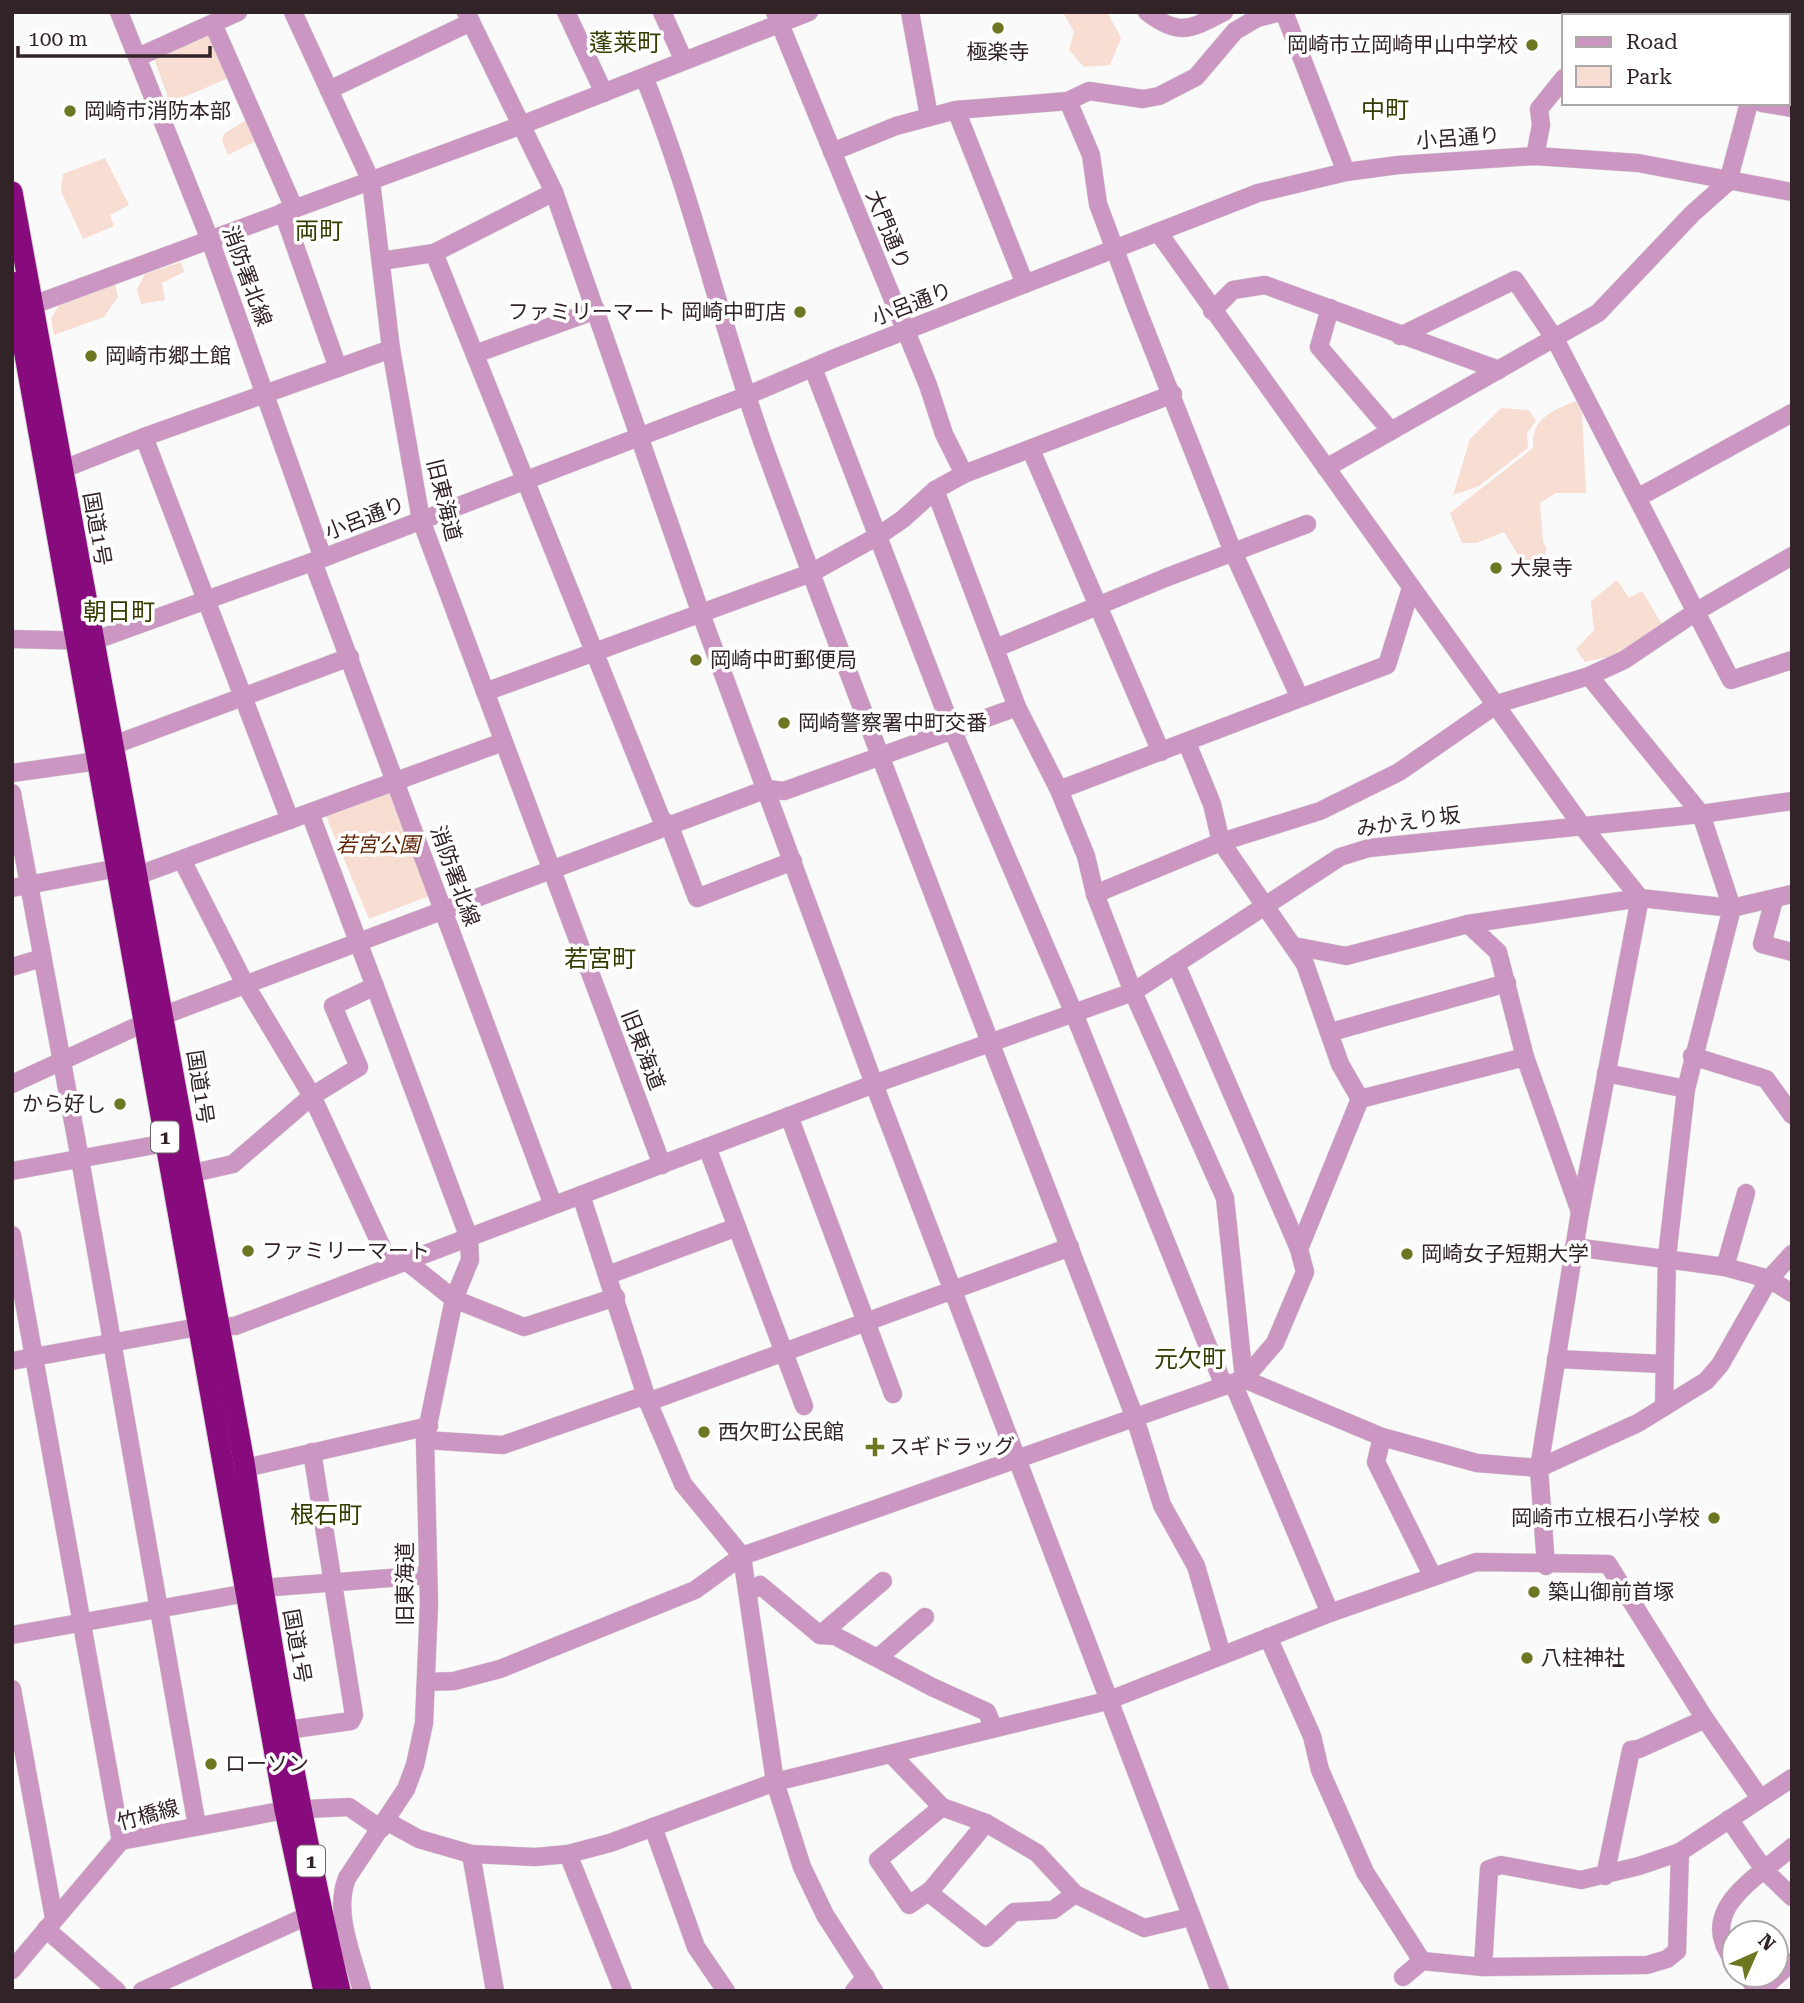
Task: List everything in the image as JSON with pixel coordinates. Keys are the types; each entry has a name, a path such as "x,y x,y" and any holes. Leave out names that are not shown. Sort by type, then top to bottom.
{"highway":[{"name":"国道1号","path":"12,192 61,470 85,640 105,753 155,1019 189,1174 208,1327 293,1810 307,1916 324,1991"},
{"name":"国道1号","path":"12,282 16,324 85,640"},
{"name":"国道1号","path":"155,1019 166,1143 208,1327 245,1468 255,1590 287,1730 293,1810 340,1991"}],"street":[{"name":"消防署北線","path":"119,12 211,240 266,395 350,657 554,1205"},
{"path":"138,57 238,12"},
{"name":"旧東海道","path":"293,12 371,181 391,349 421,520 662,1164"},
{"path":"566,12 604,93"},
{"path":"662,12 684,61"},
{"path":"33,305 519,126 684,61 777,18 809,12"},
{"path":"910,12 929,116"},
{"path":"1147,12 1173,28 1189,29 1224,12"},
{"path":"832,152 929,116 956,110 1068,101 1089,91 1132,98 1159,96 1196,77 1235,31 1257,18 1282,12 1346,172"},
{"path":"328,90 469,17 519,126 554,192 701,614 874,1084 1107,1701 1220,1991"},
{"name":"大門通り","path":"777,18 929,386 944,434 964,474"},
{"path":"213,23 288,210 338,368"},
{"path":"644,77 668,136 746,396 878,757 992,1043 1135,1418 1161,1505 1196,1566 1222,1655"},
{"path":"1535,156 1541,125 1539,109 1562,80"},
{"path":"1068,101 1091,155 1098,204 1134,301 1173,394 1233,552 1299,696"},
{"path":"1325,468 1598,313 1692,214 1728,182 1748,105"},
{"path":"1774,105 1792,108"},
{"path":"956,110 1026,284"},
{"name":"小呂通り","path":"85,640 318,560 746,396 1116,247 1258,193 1346,172 1412,164 1535,156 1638,163 1792,192"},
{"path":"380,261 434,253 554,192"},
{"path":"1158,232 1582,826 1640,898 1580,1212 1539,1468 1546,1566"},
{"path":"434,253 523,481 661,818 670,827 697,898 793,861"},
{"path":"1400,336 1515,279 1555,339 1639,497 1731,680 1792,660"},
{"path":"1212,310 1233,290 1265,285 1499,370"},
{"path":"1331,308 1319,346 1391,431"},
{"path":"475,354 596,310"},
{"path":"61,470 144,437 391,349"},
{"path":"813,368 952,729 1234,1382 1330,1613"},
{"path":"485,692 811,573 878,536 903,519 935,489 964,474 1173,394"},
{"path":"1639,497 1792,413"},
{"path":"144,437 290,821"},
{"path":"1031,450 1161,752"},
{"path":"935,489 1017,707 1059,790 1086,856 1095,894 1133,992 1225,1198 1234,1382"},
{"path":"996,648 1307,524"},
{"path":"1095,894 1221,842 1320,811 1399,772 1496,704 1589,676 1624,660 1697,611 1792,556"},
{"path":"1059,790 1187,743 1299,696 1387,665 1411,588"},
{"path":"12,639 85,640"},
{"path":"12,774 105,753 350,657"},
{"path":"1589,676 1701,814 1732,908 1692,1056 1686,1089 1667,1257 1664,1407"},
{"path":"12,1084 155,1019 767,789 784,791 1017,707"},
{"path":"21,887 127,872 182,860 503,743"},
{"path":"1187,743 1212,804 1221,842 1304,964 1331,1032 1340,1064 1360,1099"},
{"path":"12,793 21,887 42,958 80,1158 197,1826"},
{"name":"みかえり坂","path":"662,1164 1073,1011 1133,992 1340,857 1369,848 1701,814 1792,801"},
{"path":"310,813 469,1238"},
{"path":"182,860 246,986 312,1096 398,1264 454,1299 524,1328 616,1297"},
{"path":"1294,946 1346,956 1468,924 1640,898 1732,908 1792,894"},
{"path":"1774,900 1762,944 1792,952"},
{"path":"1468,924 1497,952 1525,1057 1580,1212"},
{"path":"12,967 42,958"},
{"path":"427,1682 454,1681 500,1669 695,1590 742,1556 1234,1382 1275,1343 1305,1272 1299,1249 1176,964"},
{"path":"1331,1032 1507,983"},
{"path":"189,1174 233,1164 312,1096 359,1067 333,1006 375,986"},
{"path":"1692,1056 1766,1079 1792,1115"},
{"path":"1360,1099 1525,1057"},
{"path":"1606,1073 1686,1089"},
{"path":"1299,1249 1360,1099"},
{"path":"789,1116 893,1394"},
{"path":"12,1171 166,1143"},
{"path":"707,1147 804,1406"},
{"path":"12,1362 112,1342 208,1327 235,1326 662,1164"},
{"path":"1725,1267 1746,1193"},
{"path":"581,1195 647,1399 683,1484 742,1556 775,1782 808,1879 865,1986"},
{"path":"608,1275 737,1227"},
{"path":"12,1235 121,1841"},
{"name":"旧東海道","path":"362,1991 341,1907 341,1892 347,1878 406,1789 415,1765 424,1723 427,1682 427,1433 454,1299 470,1260 469,1238"},
{"path":"245,1468 312,1452 427,1433 503,1445 784,1353 1070,1247"},
{"path":"1574,1247 1667,1257 1725,1267 1769,1279 1792,1293"},
{"path":"1234,1382 1382,1437 1477,1463 1539,1468 1638,1423 1706,1381 1769,1279 1792,1254"},
{"path":"1556,1359 1663,1364"},
{"path":"1382,1437 1376,1462 1433,1577"},
{"path":"287,1730 351,1721 354,1715 330,1581 312,1452"},
{"name":"竹橋線","path":"12,1970 121,1841 293,1810 349,1807 419,1839 471,1853 535,1857 568,1854 653,1827 775,1782 1107,1701 1330,1613 1476,1562 1546,1566 1608,1564 1705,1718"},
{"path":"12,1635 255,1590 330,1581 428,1575"},
{"path":"820,1635 883,1581"},
{"path":"748,1592 760,1585 820,1635 835,1636 932,1687 987,1712 993,1727"},
{"path":"879,1657 925,1617"},
{"path":"1268,1637 1312,1736 1320,1770 1365,1872 1422,1961"},
{"path":"12,1689 50,1923 117,1991"},
{"path":"1605,1876 1631,1750 1652,1744 1705,1718 1760,1798"},
{"path":"892,1755 942,1807 986,1823 1037,1853 1075,1894 1144,1928 1190,1917"},
{"path":"1483,1967 1489,1869 1501,1865 1581,1880 1605,1876 1680,1852 1792,1778"},
{"path":"942,1807 878,1860 909,1905 928,1892 986,1823"},
{"path":"1730,1819 1765,1871 1792,1898"},
{"path":"653,1827 696,1947 726,1991"},
{"path":"1721,1919 1725,1906 1792,1847"},
{"path":"1403,1977 1422,1961 1483,1967 1647,1965 1667,1959 1677,1951 1680,1852"},
{"path":"471,1853 495,1991"},
{"path":"568,1854 623,1991"},
{"path":"928,1892 986,1938 1014,1912 1053,1910 1075,1894"},
{"path":"142,1991 307,1916"},
{"path":"1759,1991 1792,1962"}],"green space":[{"path":"1063,12 1107,12 1121,38 1110,65 1084,67 1069,50 1074,32"},
{"path":"1792,12 1792,87 1790,14 1642,14"},
{"path":"212,34 231,77 170,103 154,58"},
{"path":"246,120 256,141 228,155 222,141 224,134"},
{"path":"105,158 129,205 110,215 114,226 83,239 61,191 63,174"},
{"path":"181,262 184,272 162,283 165,300 141,304 137,289 145,274"},
{"path":"115,283 118,297 104,317 54,335 51,318 60,304"},
{"path":"1576,401 1582,413 1586,493 1556,493 1540,503 1543,542 1547,549 1542,564 1529,573 1504,532 1476,543 1462,543 1450,513 1533,448 1535,430 1544,417"},
{"path":"1501,408 1529,410 1536,421 1527,433 1528,448 1479,486 1453,495 1470,439"},
{"path":"1617,580 1629,598 1642,591 1662,624 1612,656 1585,662 1576,649 1594,630 1591,601"},
{"name":"若宮公園","path":"393,786 437,893 369,919 325,814"}],"place":[{"name":"極楽寺","path":"998,28"},
{"name":"岡崎市立岡崎甲山中学校","path":"1532,45"},
{"name":"岡崎市消防本部","path":"70,111"},
{"name":"ファミリーマート 岡崎中町店","path":"800,312"},
{"name":"岡崎市郷土館","path":"91,356"},
{"name":"大泉寺","path":"1496,568"},
{"name":"岡崎中町郵便局","path":"696,660"},
{"name":"岡崎警察署中町交番","path":"784,723"},
{"name":"から好し","path":"120,1104"},
{"name":"ファミリーマート","path":"248,1251"},
{"name":"岡崎女子短期大学","path":"1407,1254"},
{"name":"西欠町公民館","path":"704,1432"},
{"name":"スギドラッグ","path":"875,1447"},
{"name":"岡崎市立根石小学校","path":"1714,1518"},
{"name":"築山御前首塚","path":"1534,1592"},
{"name":"八柱神社","path":"1527,1658"},
{"name":"ローソン","path":"211,1764"}],"district":[{"name":"蓬莱町","path":"625,43"},
{"name":"中町","path":"1385,110"},
{"name":"両町","path":"319,231"},
{"name":"朝日町","path":"119,612"},
{"name":"若宮町","path":"600,959"},
{"name":"元欠町","path":"1190,1359"},
{"name":"根石町","path":"326,1515"}]}
